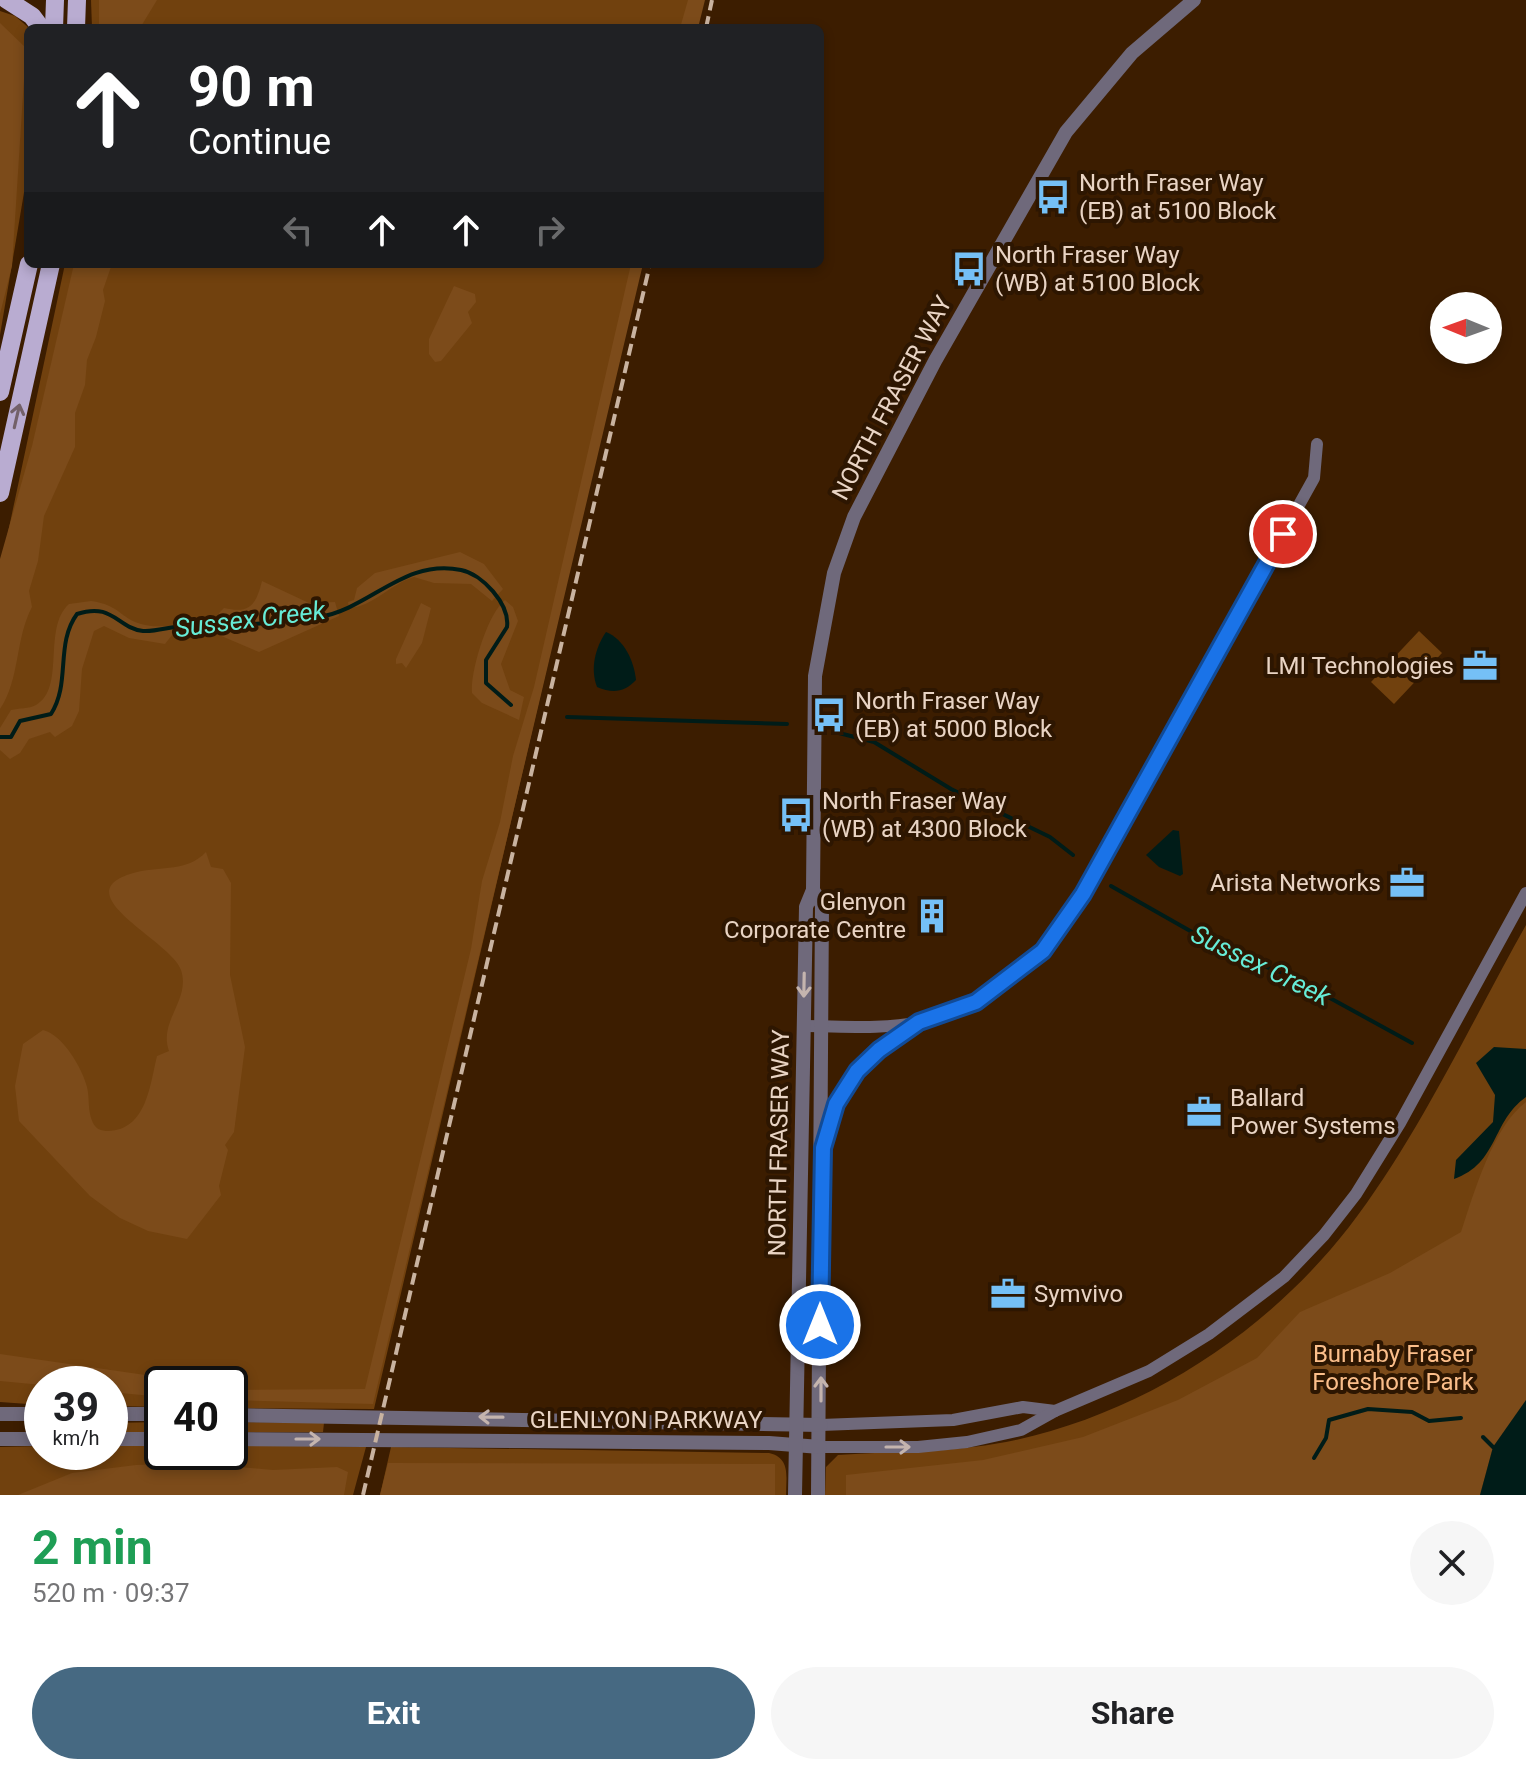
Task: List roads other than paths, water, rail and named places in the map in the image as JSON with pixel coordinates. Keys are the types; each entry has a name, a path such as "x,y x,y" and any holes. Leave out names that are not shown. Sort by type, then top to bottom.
{"main road":[{"path":"7,0 32,16 38,24"},
{"path":"54,24 55,0"},
{"path":"76,24 77,0"},
{"path":"0,392 28,268"},
{"path":"0,493 50,268"}],"street":[{"name":"NORTH FRASER WAY","path":"795,1495 806,907 813,890 815,676 827,601 854,517 935,361 1066,132 1132,53 1194,0"},
{"path":"803,1026 919,1022 960,1010 997,988 1043,951 1067,918 1314,478 1317,444"},
{"name":"NORTH FRASER WAY","path":"813,890 822,905 824,1026 818,1495"},
{"name":"GLENLYON PARKWAY","path":"248,1439 918,1447 967,1442 1021,1430 1055,1411 1149,1371 1209,1334 1284,1277 1324,1235 1356,1194 1400,1123 1526,893"},
{"path":"823,1148 836,1104 857,1071 879,1050 919,1022"},
{"name":"GLENLYON PARKWAY","path":"248,1415 821,1425 953,1420 1023,1407 1055,1411"},
{"path":"0,1414 24,1414"},
{"path":"0,1439 24,1439"}],"water":[{"path":"606,632 623,645 635,673 636,680 618,691 597,687 595,680 595,659"},
{"path":"1173,830 1179,831 1183,874 1180,876 1159,867 1146,855"},
{"path":"1494,1047 1526,1049 1526,1097 1506,1118 1479,1163 1454,1179 1456,1160 1493,1122 1495,1095 1476,1063"},
{"path":"1526,1400 1526,1495 1480,1495 1493,1447"}],"waterway":[{"name":"Sussex Creek","path":"0,737 11,737 20,721 51,714 60,690 66,638 77,614 89,611 107,613 143,631 319,617 355,605 404,577 441,568 461,570 477,577 493,591 504,609 507,627 486,660 486,683 511,705"},
{"name":"Sussex Creek","path":"567,717 787,724"},
{"name":"Sussex Creek","path":"839,733 874,742 951,789 1050,837 1073,855"},
{"name":"Sussex Creek","path":"1111,886 1229,953 1288,975 1412,1043"},
{"path":"1314,1458 1326,1438 1329,1420 1368,1409 1412,1412 1429,1421 1461,1418"},
{"path":"1483,1437 1493,1447"}],"railway":[{"path":"707,24 712,0"},
{"path":"363,1495 649,268"}],"place":[{"name":"North Fraser Way (EB) at 5100 Block","path":"1053,197"},
{"name":"North Fraser Way (WB) at 5100 Block","path":"969,269"},
{"name":"LMI Technologies","path":"1480,666"},
{"name":"North Fraser Way (EB) at 5000 Block","path":"829,715"},
{"name":"North Fraser Way (WB) at 4300 Block","path":"796,815"},
{"name":"Arista Networks","path":"1407,883"},
{"name":"Glenyon Corporate Centre","path":"932,916"},
{"name":"Ballard Power Systems","path":"1204,1112"},
{"name":"Symvivo","path":"1008,1294"}],"park label":[{"name":"Burnaby Fraser Foreshore Park","path":"1393,1368"}]}
